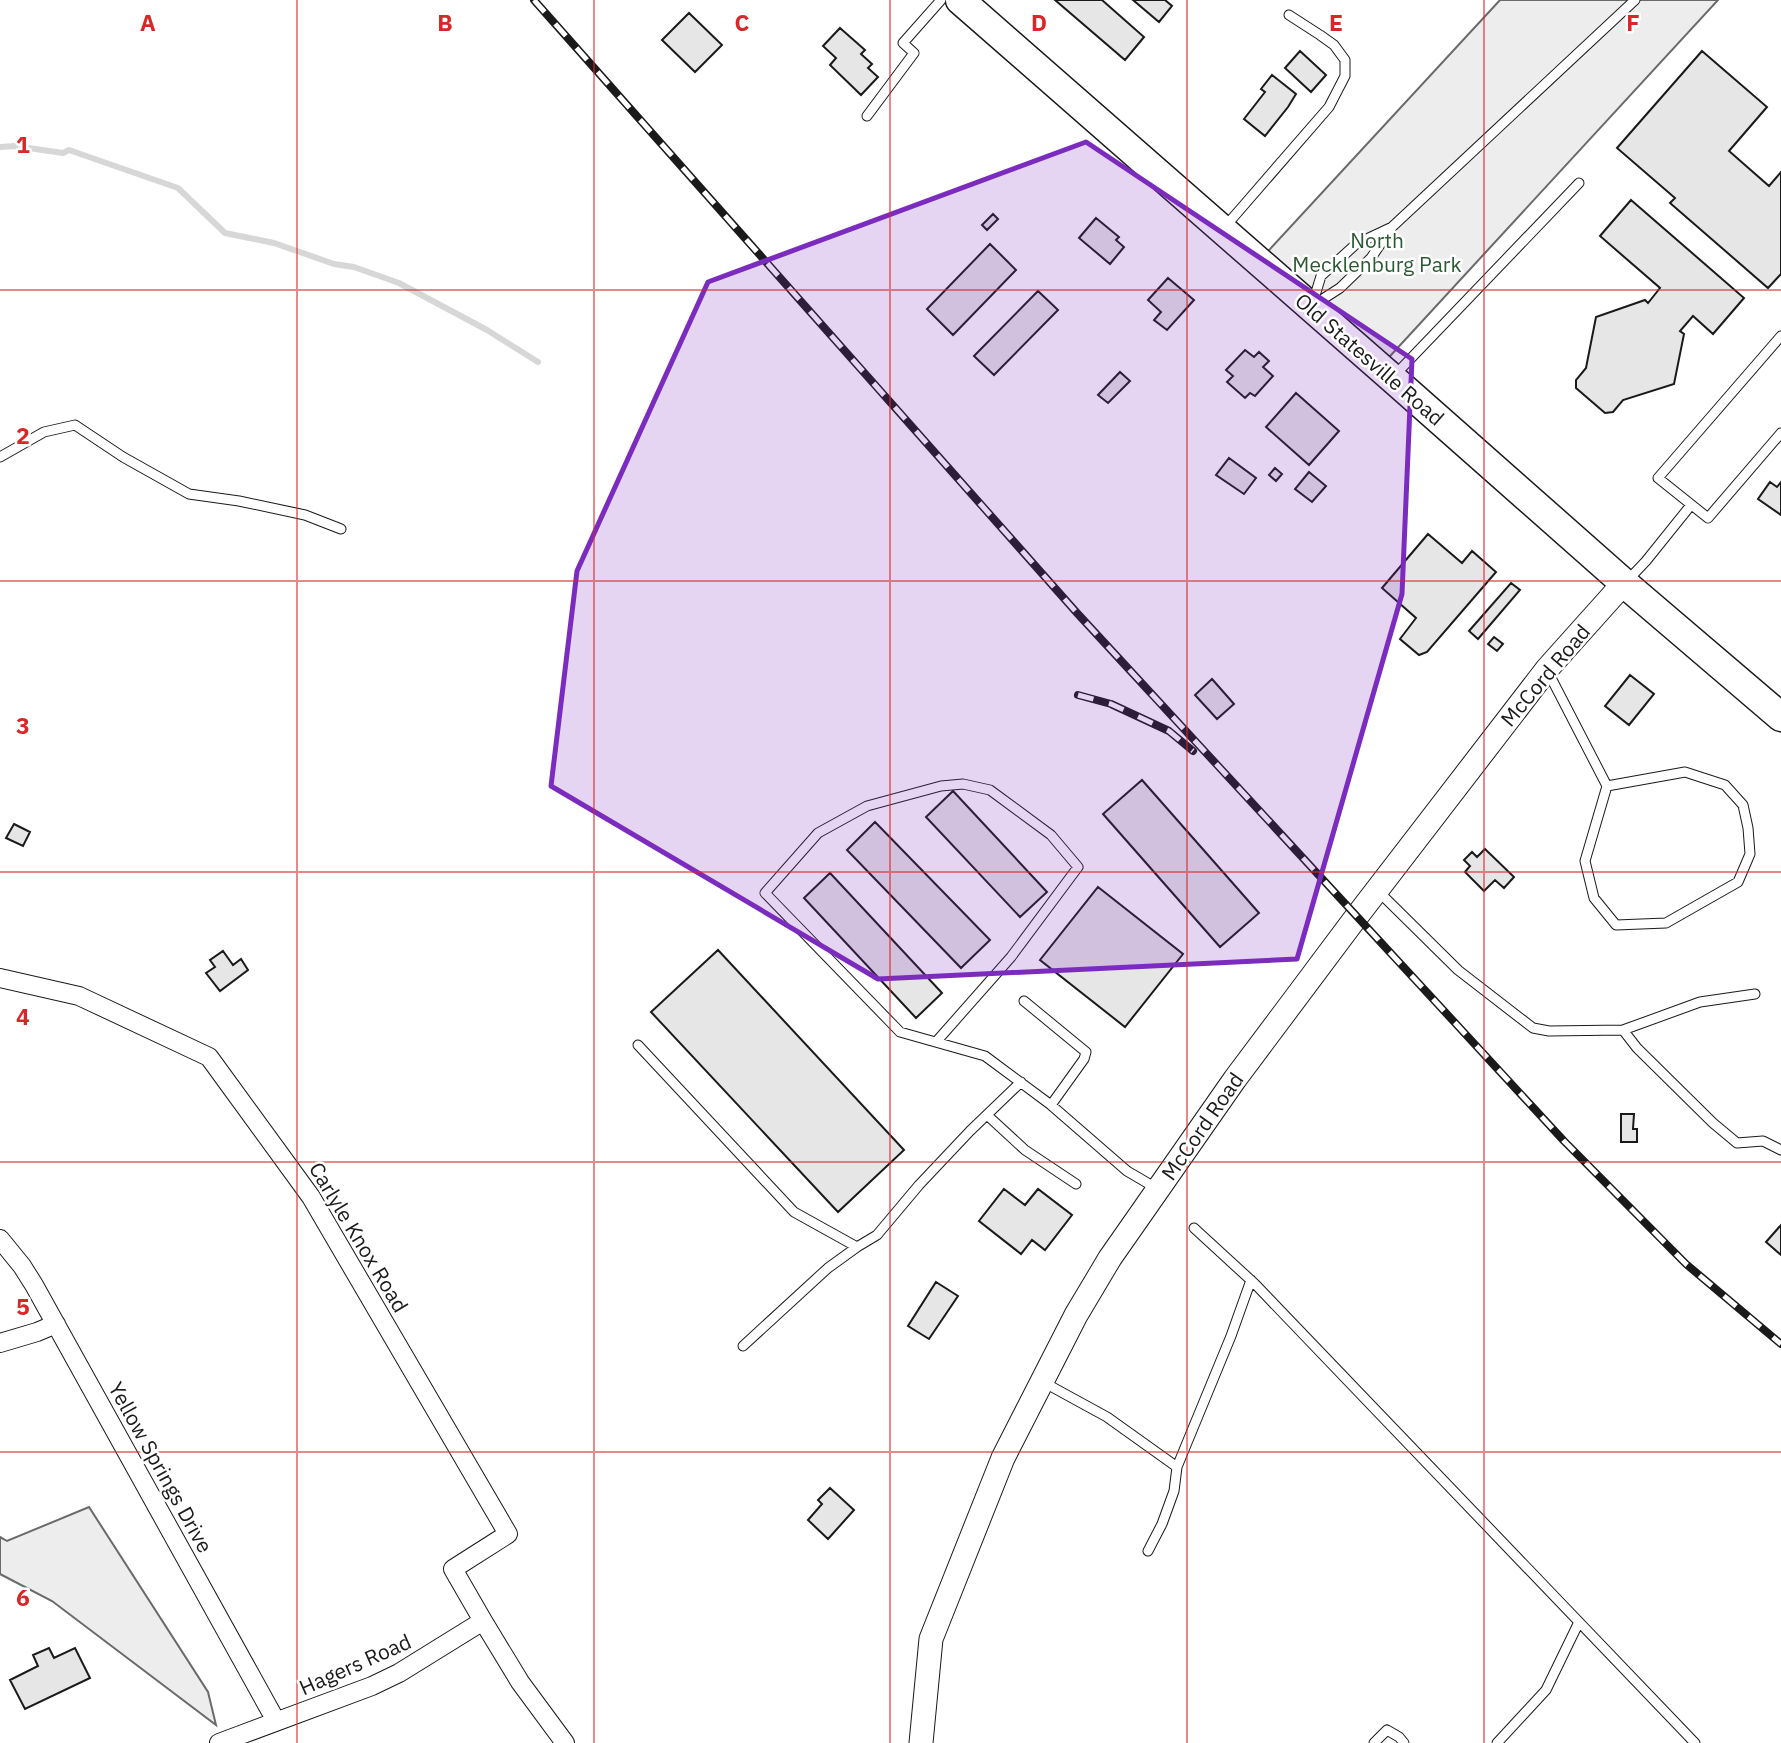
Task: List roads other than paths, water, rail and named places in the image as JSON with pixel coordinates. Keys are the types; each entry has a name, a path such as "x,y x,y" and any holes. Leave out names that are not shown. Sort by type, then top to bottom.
{"main road":[{"name":"Old Statesville Road","path":"960,0 1624,583 1781,717"}],"street":[{"name":"McCord Road","path":"921,1743 931,1639 1003,1458 1076,1315 1110,1258 1243,1068 1377,890 1547,668 1624,583"},
{"name":"Carlyle Knox Road","path":"0,978 79,996 209,1057 312,1197 508,1534 453,1569 483,1621"},
{"name":"Yellow Springs Drive","path":"0,1239 22,1266 56,1324 276,1721"},
{"path":"0,1343 56,1324"},
{"name":"Hagers Road","path":"219,1743 372,1686 399,1673 483,1621"},
{"path":"483,1621 520,1682 565,1743"}],"lane":[{"path":"867,116 914,53 903,43 941,0"},
{"path":"1311,307 1340,288 1371,258 1392,227 1635,0"},
{"path":"1223,230 1329,107 1345,76 1345,60 1334,45 1289,15"},
{"path":"1392,378 1579,183"},
{"path":"1311,307 1321,276 1356,244 1392,227"},
{"path":"1781,336 1658,478 1708,518 1781,433"},
{"path":"0,457 44,432 75,425 123,457 189,494 305,515 341,529"},
{"path":"1624,583 1646,561 1691,505"},
{"path":"1547,668 1607,786 1585,861 1594,898 1616,925 1666,923 1738,882 1750,854 1748,828 1743,804 1725,785 1685,772 1607,786"},
{"path":"936,1042 1011,957 1078,867 1051,835 990,790 963,783 940,786 867,806 818,833 765,893 900,1032 985,1056 1051,1105 1127,1171 1158,1189"},
{"path":"1377,890 1458,970 1533,1028 1549,1031 1623,1030 1700,1002 1755,994"},
{"path":"1024,1001 1086,1052 1084,1059 1051,1105"},
{"path":"1623,1030 1637,1048 1737,1143 1763,1141 1781,1150"},
{"path":"638,1045 794,1212 857,1247"},
{"path":"743,1346 828,1268 877,1235 919,1185 1021,1082"},
{"path":"987,1115 1025,1150 1076,1184"},
{"path":"1194,1228 1251,1280 1695,1743"},
{"path":"1148,1550 1162,1524 1174,1491 1177,1467 1251,1280"},
{"path":"1042,1382 1107,1417 1177,1467"},
{"path":"1497,1743 1546,1690 1579,1622"},
{"path":"1374,1743 1387,1730 1404,1743"}],"waterway":[{"path":"0,147 15,146 63,153 69,150 178,188 225,233 274,243 399,283 487,330 538,362"}],"railway":[{"path":"534,0 1077,613 1564,1141 1686,1264 1781,1344"},
{"path":"1078,695 1111,704 1169,731 1193,751"}],"park label":[{"name":"North Mecklenburg Park","path":"1377,252"}]}
